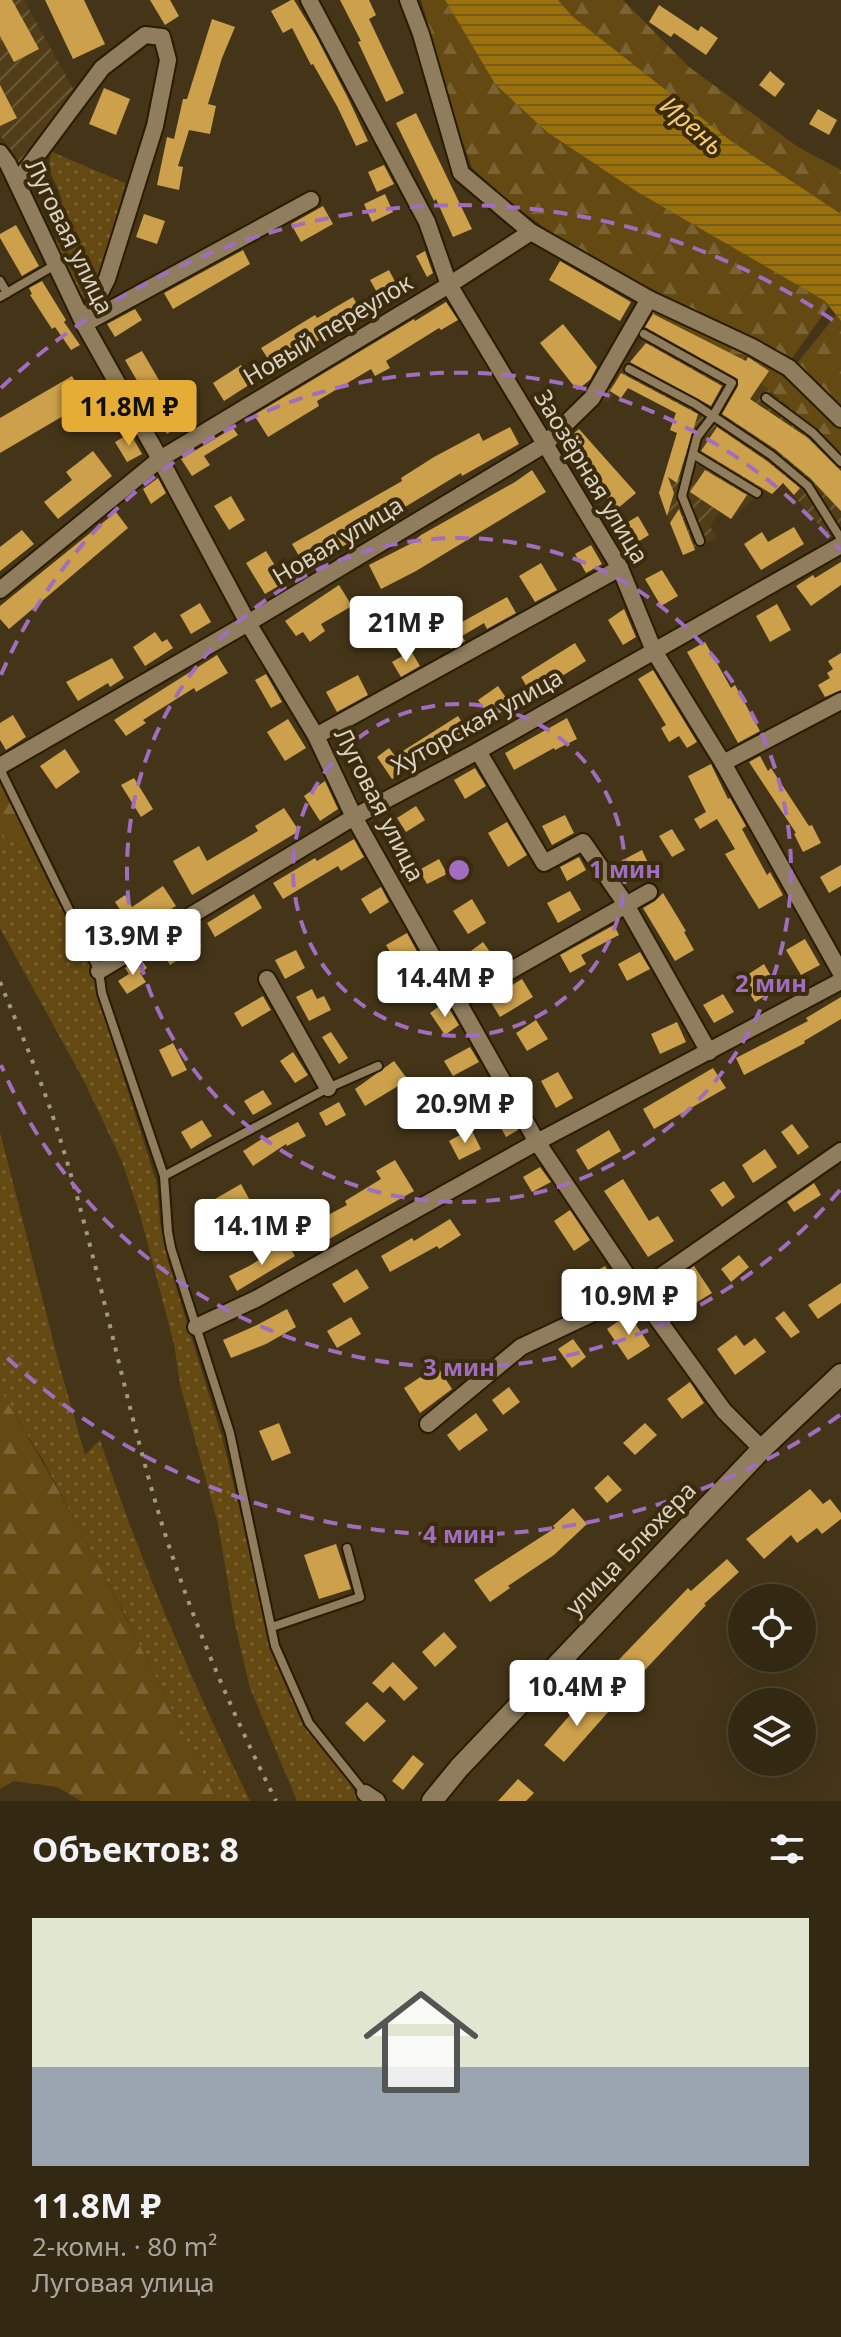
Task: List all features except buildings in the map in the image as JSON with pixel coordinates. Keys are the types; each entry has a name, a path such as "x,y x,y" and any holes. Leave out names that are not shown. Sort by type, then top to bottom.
{"street":[{"name":"Заозёрная улица","path":"309,0 427,222 449,285 620,568 654,651 723,763 841,973"},
{"path":"408,0 421,34 461,173 531,232 649,299 752,347 789,368 841,419"},
{"path":"17,182 102,68 145,35 162,37 168,60 155,126 107,279 84,324"},
{"name":"Луговая улица","path":"0,153 17,182 84,324 248,623 316,736 354,817 537,1142 638,1292 724,1411 762,1449"},
{"path":"84,324 311,200"},
{"name":"Новый переулок","path":"0,590 160,459 449,285 531,232"},
{"name":"Новая улица","path":"0,768 544,445 592,398 649,299"},
{"name":"Хуторская улица","path":"99,971 354,817 478,751 841,542"},
{"path":"316,736 620,568"},
{"path":"723,763 841,701"},
{"path":"478,751 544,863 583,842 625,903 709,1052"},
{"path":"457,1001 649,892"},
{"path":"267,979 328,1088"},
{"path":"196,1327 267,1293 537,1142 841,981"},
{"path":"428,1424 521,1347 638,1292 841,1151"},
{"name":"улица Блюхера","path":"430,1800 762,1449 841,1374"}],"lane":[{"path":"0,281 4,295 56,265"},
{"path":"644,334 732,383 697,437 682,496 700,541"},
{"path":"629,369 695,404 771,455 808,486 841,542"},
{"path":"766,398 813,433 841,462"},
{"path":"693,454 757,493"},
{"path":"0,768 99,971 102,993 164,1176 171,1248 230,1433 275,1646 309,1723 370,1798"},
{"path":"164,1176 328,1088 378,1066"},
{"path":"272,1627 360,1597 347,1548"}],"shaded area":[{"path":"0,0 24,0 75,92 18,167 0,135"},
{"path":"651,313 738,357 748,356 769,371 816,429 841,454 841,526 830,538 783,483 772,494 764,490 731,519 720,512 710,526 716,538 683,555 659,493 677,433 670,430 675,413 628,388 621,398 614,394 608,402 600,398 625,361 630,364 643,339 639,338"}],"green space":[{"path":"421,0 445,0 495,84 639,193 825,301 829,306 790,361 668,303 564,242 511,203 472,168"},
{"path":"558,0 623,0 689,67 798,147 841,170 841,214 731,141 573,17"},
{"path":"52,152 125,183 103,279 89,303 68,275 57,250 62,205 51,174"},
{"path":"652,305 789,371 841,422 841,454 761,383 768,371 749,356 738,357 651,313"},
{"path":"836,315 841,321 841,412 794,367"},
{"path":"0,780 55,896 29,852 5,837 0,829"},
{"path":"0,829 5,837 29,852 91,964 157,1185 168,1261 222,1437 273,1647 305,1726 350,1782 358,1801 297,1801 250,1688 235,1624 218,1524 180,1384 174,1344 141,1218 121,1159 83,1079 0,928"},
{"path":"0,1132 85,1455 100,1440 169,1623 250,1801 217,1801 122,1609 44,1462 0,1390"},
{"path":"0,1390 86,1541 217,1801 81,1801 57,1787 14,1781 0,1789"}],"water":[{"name":"Ирень","path":"445,0 558,0 573,17 731,141 841,214 841,321 825,301 639,193 547,132 495,84"}],"railway":[{"path":"0,982 44,1092 72,1178 147,1472 185,1593 243,1732 276,1801"}]}
